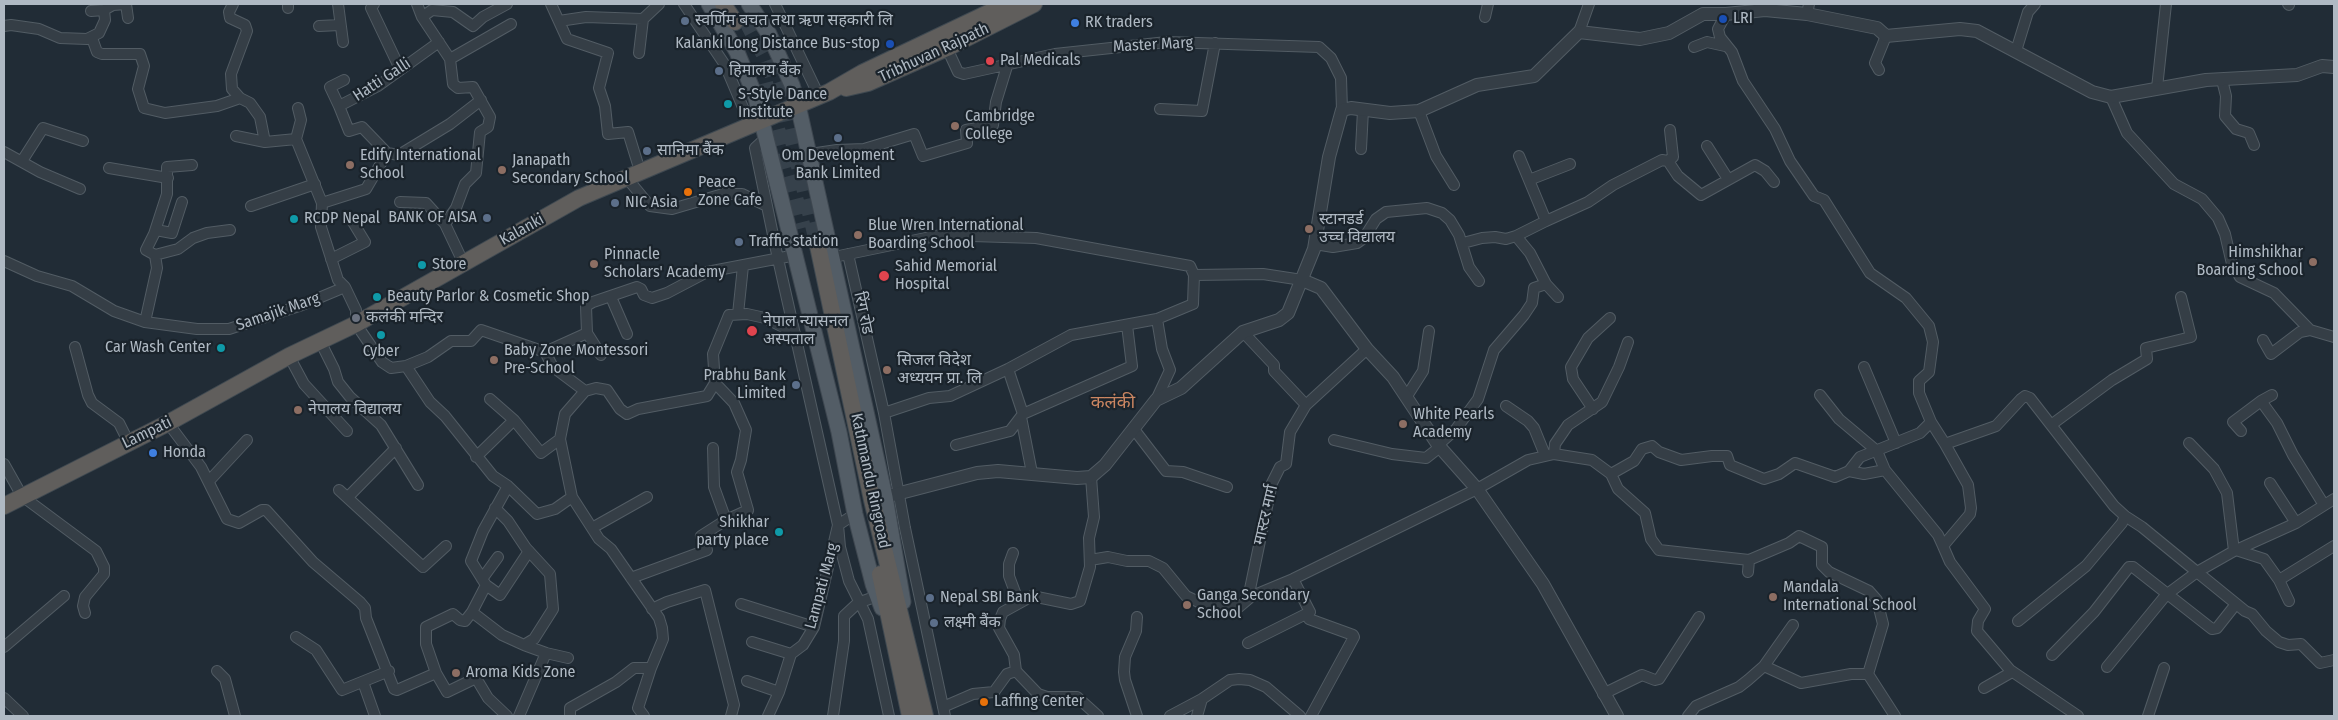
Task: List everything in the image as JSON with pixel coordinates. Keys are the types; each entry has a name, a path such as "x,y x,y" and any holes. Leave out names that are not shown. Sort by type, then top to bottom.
{"highway":[{"path":"723,4 743,15"},
{"path":"736,4 743,15"},
{"name":"Tribhuvan Rajpath","path":"944,42 1007,4"},
{"name":"Tribhuvan Rajpath","path":"798,105 824,94 862,73 944,42 1034,4"},
{"path":"756,122 798,105"},
{"name":"Kalanki","path":"289,356 356,324 579,198 756,122"},
{"name":"Kathmandu Ringroad","path":"807,249 872,500 902,641 925,716"},
{"name":"Lampati","path":"4,506 128,441 168,423 289,356"},
{"name":"Kathmandu Ringroad","path":"902,641 910,716"}],"main road":[{"path":"709,4 750,80 756,122 767,137 807,249 854,514 877,596 902,641"},
{"name":"रिंग रोड","path":"743,15 769,34 792,84 810,154 841,256 892,496 902,641"}],"street":[{"path":"91,11 104,10 113,5 126,4 128,18"},
{"path":"233,4 229,12 230,18 245,25 247,31 231,74 232,89 240,98 250,103 260,117 265,142"},
{"path":"338,4 343,42"},
{"path":"374,4 371,8 400,69"},
{"path":"417,4 422,17 450,59 453,84 458,88 473,87 490,117 488,126 480,132 476,173 465,184 456,208 445,224"},
{"path":"422,17 432,10 453,12 472,26 483,17 507,4"},
{"path":"551,4 567,39 571,42 608,53 599,88 605,106 608,134 628,132 633,174 650,206 672,209 723,194 742,194 767,206"},
{"path":"639,53 643,19 659,4"},
{"path":"684,4 725,65 756,122"},
{"path":"775,4 824,94"},
{"path":"1485,17 1488,4"},
{"path":"1156,400 1181,388 1243,332 1279,320 1288,313 1315,244 1329,157 1342,110 1351,108 1390,113 1419,111 1477,85 1534,76 1579,32 1589,4"},
{"path":"2016,51 2028,12 2035,4"},
{"path":"2157,88 2166,4"},
{"path":"1579,32 1640,39 1669,33 1703,14 1808,9 1877,28 1886,36 1934,30 1977,31 2092,92 2111,98 2206,80 2297,75 2322,66 2334,67"},
{"path":"4,26 11,25 38,29 60,38 92,38 99,34 106,20 104,10"},
{"path":"1726,14 1718,29 1720,37 1725,46 1732,52 1743,81 1763,109 1790,161 1814,196 1824,200 1870,273 1884,285 1900,292 1929,326 1932,348 1928,372 1919,382 1919,393 1931,422 1968,485 1971,508 1970,514 1943,546"},
{"path":"559,21 571,18 602,16 643,19"},
{"path":"450,59 511,24"},
{"path":"319,26 340,25"},
{"path":"1879,70 1875,63 1886,36"},
{"path":"92,38 98,52 102,54 140,54 144,66 138,89 144,108 165,112 217,106 240,98"},
{"name":"Hatti Galli","path":"387,153 362,127 348,131 339,106 378,86 438,42"},
{"name":"Master Marg","path":"944,42 961,74 1055,54 1167,42 1319,47 1331,58 1341,78 1342,110"},
{"path":"1694,47 1707,42 1725,46"},
{"path":"1160,109 1202,111 1215,43"},
{"path":"810,154 864,149 914,134 923,156 967,144 966,130 993,125 996,102 1008,63"},
{"path":"339,106 330,87 344,80"},
{"path":"2222,80 2226,96 2225,116 2236,129 2249,133 2254,145"},
{"path":"2111,98 2127,132 2174,184 2202,200 2218,218 2225,234 2232,264 2240,277 2274,293 2310,330"},
{"path":"322,203 366,189 387,153 399,155 450,124 481,100"},
{"path":"298,108 302,120 296,139 322,203 322,227 338,280 345,287 356,310 356,324 382,362 391,368 406,366 428,357 451,340 471,341 481,330 545,352 553,367 585,391"},
{"path":"1361,149 1363,110"},
{"path":"1419,111 1436,156 1454,185"},
{"path":"22,161 43,128 83,141"},
{"path":"1668,161 1673,157 1670,130"},
{"path":"236,136 265,142 296,139"},
{"path":"767,137 756,148 778,259 847,572 858,603 868,619 889,716"},
{"path":"1707,146 1728,179"},
{"path":"5,156 22,161 40,172 80,188"},
{"path":"1519,156 1546,221"},
{"path":"1463,243 1482,238 1506,239 1516,236 1588,202 1646,167 1662,160 1668,161 1678,176 1701,195 1728,179 1759,165 1774,182"},
{"path":"192,164 167,167 167,194 156,230 146,250 155,255 178,249 200,235 230,230"},
{"path":"1529,180 1570,164"},
{"path":"109,168 168,178"},
{"path":"251,206 314,184"},
{"path":"156,230 172,233 182,202"},
{"path":"400,202 426,203 445,224 463,262"},
{"path":"1315,244 1333,246 1357,242 1364,238 1376,220 1386,212 1427,208 1446,215 1463,243 1469,267 1479,281"},
{"path":"331,258 365,242 352,219"},
{"path":"884,412 929,398 950,396 1008,369 1071,335 1157,319 1193,304 1194,275 1190,266 1036,238 940,235 841,256 884,412 892,496 944,712 973,694 994,692 1007,674 1016,671"},
{"path":"1516,236 1530,253 1546,284 1558,297"},
{"path":"601,355 587,333 586,306 637,287 642,289 644,295 652,298 667,293 707,272 778,259 807,249"},
{"path":"145,322 157,268 155,255"},
{"name":"Samajik Marg","path":"4,261 37,276 72,286 114,311 145,322 197,329 229,329 302,305 345,287"},
{"path":"738,314 743,266"},
{"path":"1194,275 1263,274 1302,280 1321,288 1367,349 1393,377 1439,446 1476,489 1543,584 1617,716"},
{"path":"1334,440 1392,454 1426,458 1456,429 1478,399 1494,350 1532,303 1534,288 1546,284"},
{"path":"611,297 627,334"},
{"path":"2051,425 2112,380 2147,359 2146,348 2191,337 2181,297"},
{"path":"644,716 638,708 663,639 659,618 612,549 599,539 572,497 560,439 565,414 585,391 603,388 607,390 620,409 627,414 638,409 707,396 715,383 713,354 729,315 738,314 765,318 795,333"},
{"path":"1593,409 1573,379 1571,367 1588,338 1610,318"},
{"path":"892,496 977,473 1032,473 1077,478 1092,477 1105,465 1156,400 1170,370 1162,349 1157,319"},
{"path":"956,445 1010,430 1022,415 1132,366 1127,325"},
{"path":"2263,340 2271,354 2300,332 2310,330 2334,337"},
{"path":"1407,396 1423,371 1429,331"},
{"path":"1243,332 1274,365 1274,371 1306,405"},
{"path":"545,352 587,333"},
{"path":"320,341 334,369 338,382 350,397 381,425 418,485"},
{"path":"1550,455 1568,425 1593,409 1607,393 1628,342"},
{"path":"75,347 88,396 92,403 119,423 128,441"},
{"name":"मास्टर मार्ग","path":"1252,596 1250,588 1269,507 1272,483 1280,467 1286,464 1290,432 1306,405 1367,349"},
{"path":"289,356 304,384 347,431"},
{"path":"406,366 430,402 445,416 476,457 493,476 508,486 537,514 555,509 572,497"},
{"path":"1864,367 1896,443"},
{"path":"1008,369 1022,415 1032,473"},
{"path":"631,578 707,550 701,536 726,520 748,510 737,472 746,430 734,403 715,383"},
{"path":"1820,395 1839,419 1877,452 1885,470 1938,535 1950,562 1984,609 1978,621 1977,631 1980,636 2012,672 2078,716"},
{"path":"2241,431 2234,422 2272,395"},
{"path":"1945,444 1996,426 2025,396 2030,398 2125,516 2142,527 2236,604 2252,614 2266,631 2279,642 2288,645 2300,644 2320,663 2334,660"},
{"path":"490,399 514,420 541,453 560,439"},
{"path":"2261,401 2277,423 2293,456 2324,505"},
{"path":"1506,406 1528,421 1550,455"},
{"path":"476,457 514,420"},
{"path":"1611,474 1634,461 1642,449 1652,446 1659,452 1681,460 1727,456 1730,465 1764,479 1779,474 1795,463 1835,477 1849,471 1860,457 1877,452 1920,433 1931,422"},
{"path":"168,423 209,481 227,519 239,523 262,510 266,510 313,562 360,602 365,608 366,618 394,689 397,690 436,673"},
{"path":"1133,428 1166,471 1184,472 1227,487"},
{"path":"209,481 247,440"},
{"path":"2189,443 2214,470 2227,492 2235,550"},
{"path":"348,497 396,448"},
{"path":"713,448 714,488 726,520"},
{"path":"1090,560 1108,557 1127,561 1149,561 1164,568 1186,596 1207,606 1227,602 1236,608 1252,596 1293,579 1476,489 1528,460 1550,455 1592,460 1611,474 1618,489 1645,513 1651,539 1659,550 1749,560 1789,543 1799,536 1822,547 1822,565 1829,572 1869,590 1877,600 1884,624 1868,674"},
{"path":"4,464 22,496 96,551 104,567 104,574 85,597 83,606 85,614"},
{"path":"1849,471 1864,474 1885,470"},
{"path":"1092,477 1094,517 1089,538 1090,567 1080,601 1076,604 1032,596 1003,612 1000,619 1002,635 1016,660 1016,671 1038,694 1077,697 1098,716"},
{"path":"2270,483 2296,523"},
{"path":"508,486 495,508 471,561 483,582 500,595 528,551"},
{"path":"339,490 424,567 446,546"},
{"path":"592,528 647,497"},
{"path":"2107,668 2166,595 2197,572 2235,550 2296,523 2334,499"},
{"path":"495,508 508,521 528,551 550,574 553,609 534,639 524,645"},
{"name":"Lampati Marg","path":"768,716 779,692 792,654 798,651 814,627 838,525 854,514"},
{"path":"2018,621 2086,566 2122,523 2125,516"},
{"path":"2279,580 2334,546"},
{"path":"2235,550 2264,559 2270,564 2289,601"},
{"path":"1013,553 1009,564 1009,576 1019,603"},
{"path":"498,557 483,582 472,612 465,621 460,620 453,614 426,627 426,644 436,673 447,692 476,678 488,698 507,716"},
{"path":"1748,572 1749,560"},
{"path":"2052,655 2094,612 2129,568 2133,568 2212,629 2217,628 2236,604"},
{"path":"1248,644 1310,612 1293,579"},
{"path":"652,609 667,602 705,590 734,705 731,716"},
{"path":"4,647 64,596"},
{"path":"833,716 844,641 844,616 858,603 877,596"},
{"path":"741,604 814,627"},
{"path":"472,612 502,635 524,645 568,658"},
{"path":"1307,615 1309,619 1354,637 1311,716"},
{"path":"1137,618 1136,631 1125,657 1124,672 1137,716"},
{"path":"1603,694 1642,675 1658,680 1699,618"},
{"path":"1688,716 1696,706 1739,687 1764,666 1793,625"},
{"path":"296,637 316,650 342,690 388,671"},
{"path":"752,642 792,654"},
{"path":"519,716 546,652"},
{"path":"1764,666 1801,684 1851,674 1868,674"},
{"path":"570,716 570,708 616,682 634,668 651,668"},
{"path":"2148,716 2164,668"},
{"path":"217,671 225,679 235,716"},
{"path":"1984,688 2012,672"},
{"path":"1868,674 1895,716"},
{"path":"1170,716 1202,700 1230,680 1250,680 1266,687 1300,716"},
{"path":"363,682 375,716"},
{"path":"747,682 779,692"},
{"path":"4,698 23,716"},
{"path":"1197,716 1202,700"}],"tunnel":[{"path":"745,18 767,60 787,116 818,246"},
{"path":"765,83 803,228"}],"place":[{"name":"LRI","path":"1723,19"},
{"name":"स्वर्णिम बचत तथा ऋण सहकारी लि","path":"685,21"},
{"name":"RK traders","path":"1075,23"},
{"name":"Kalanki Long Distance Bus-stop","path":"890,44"},
{"name":"Pal Medicals","path":"990,61"},
{"name":"हिमालय बैंक","path":"719,71"},
{"name":"S-Style Dance Institute","path":"728,104"},
{"name":"Cambridge College","path":"955,126"},
{"name":"Om Development Bank Limited","path":"838,138"},
{"name":"सानिमा बैंक","path":"647,151"},
{"name":"Edify International School","path":"350,165"},
{"name":"Janapath Secondary School","path":"502,170"},
{"name":"Peace Zone Cafe","path":"688,192"},
{"name":"NIC Asia","path":"615,203"},
{"name":"BANK OF AISA","path":"487,218"},
{"name":"RCDP Nepal","path":"294,219"},
{"name":"स्टानडर्ड उच्च विद्यालय","path":"1309,229"},
{"name":"Blue Wren International Boarding School","path":"858,235"},
{"name":"Traffic station","path":"739,242"},
{"name":"Himshikhar Boarding School","path":"2313,262"},
{"name":"Pinnacle Scholars' Academy","path":"594,264"},
{"name":"Store","path":"422,265"},
{"name":"Sahid Memorial Hospital","path":"884,276"},
{"name":"Beauty Parlor & Cosmetic Shop","path":"377,297"},
{"name":"कलंकी मन्दिर","path":"356,318"},
{"name":"नेपाल न्यासनल अस्पताल","path":"752,331"},
{"name":"Cyber","path":"381,335"},
{"name":"Car Wash Center","path":"221,348"},
{"name":"Baby Zone Montessori Pre-School","path":"494,360"},
{"name":"सिजल विदेश अध्ययन प्रा. लि","path":"887,370"},
{"name":"Prabhu Bank Limited","path":"796,385"},
{"name":"नेपालय विद्यालय","path":"298,410"},
{"name":"White Pearls Academy","path":"1403,424"},
{"name":"Honda","path":"153,453"},
{"name":"Shikhar party place","path":"779,532"},
{"name":"Mandala International School","path":"1773,597"},
{"name":"Nepal SBI Bank","path":"930,598"},
{"name":"Ganga Secondary School","path":"1187,605"},
{"name":"लक्ष्मी बैंक","path":"934,623"},
{"name":"Aroma Kids Zone","path":"456,673"},
{"name":"Laffing Center","path":"984,702"}],"district":[{"name":"कलंकी","path":"1113,403"}]}
